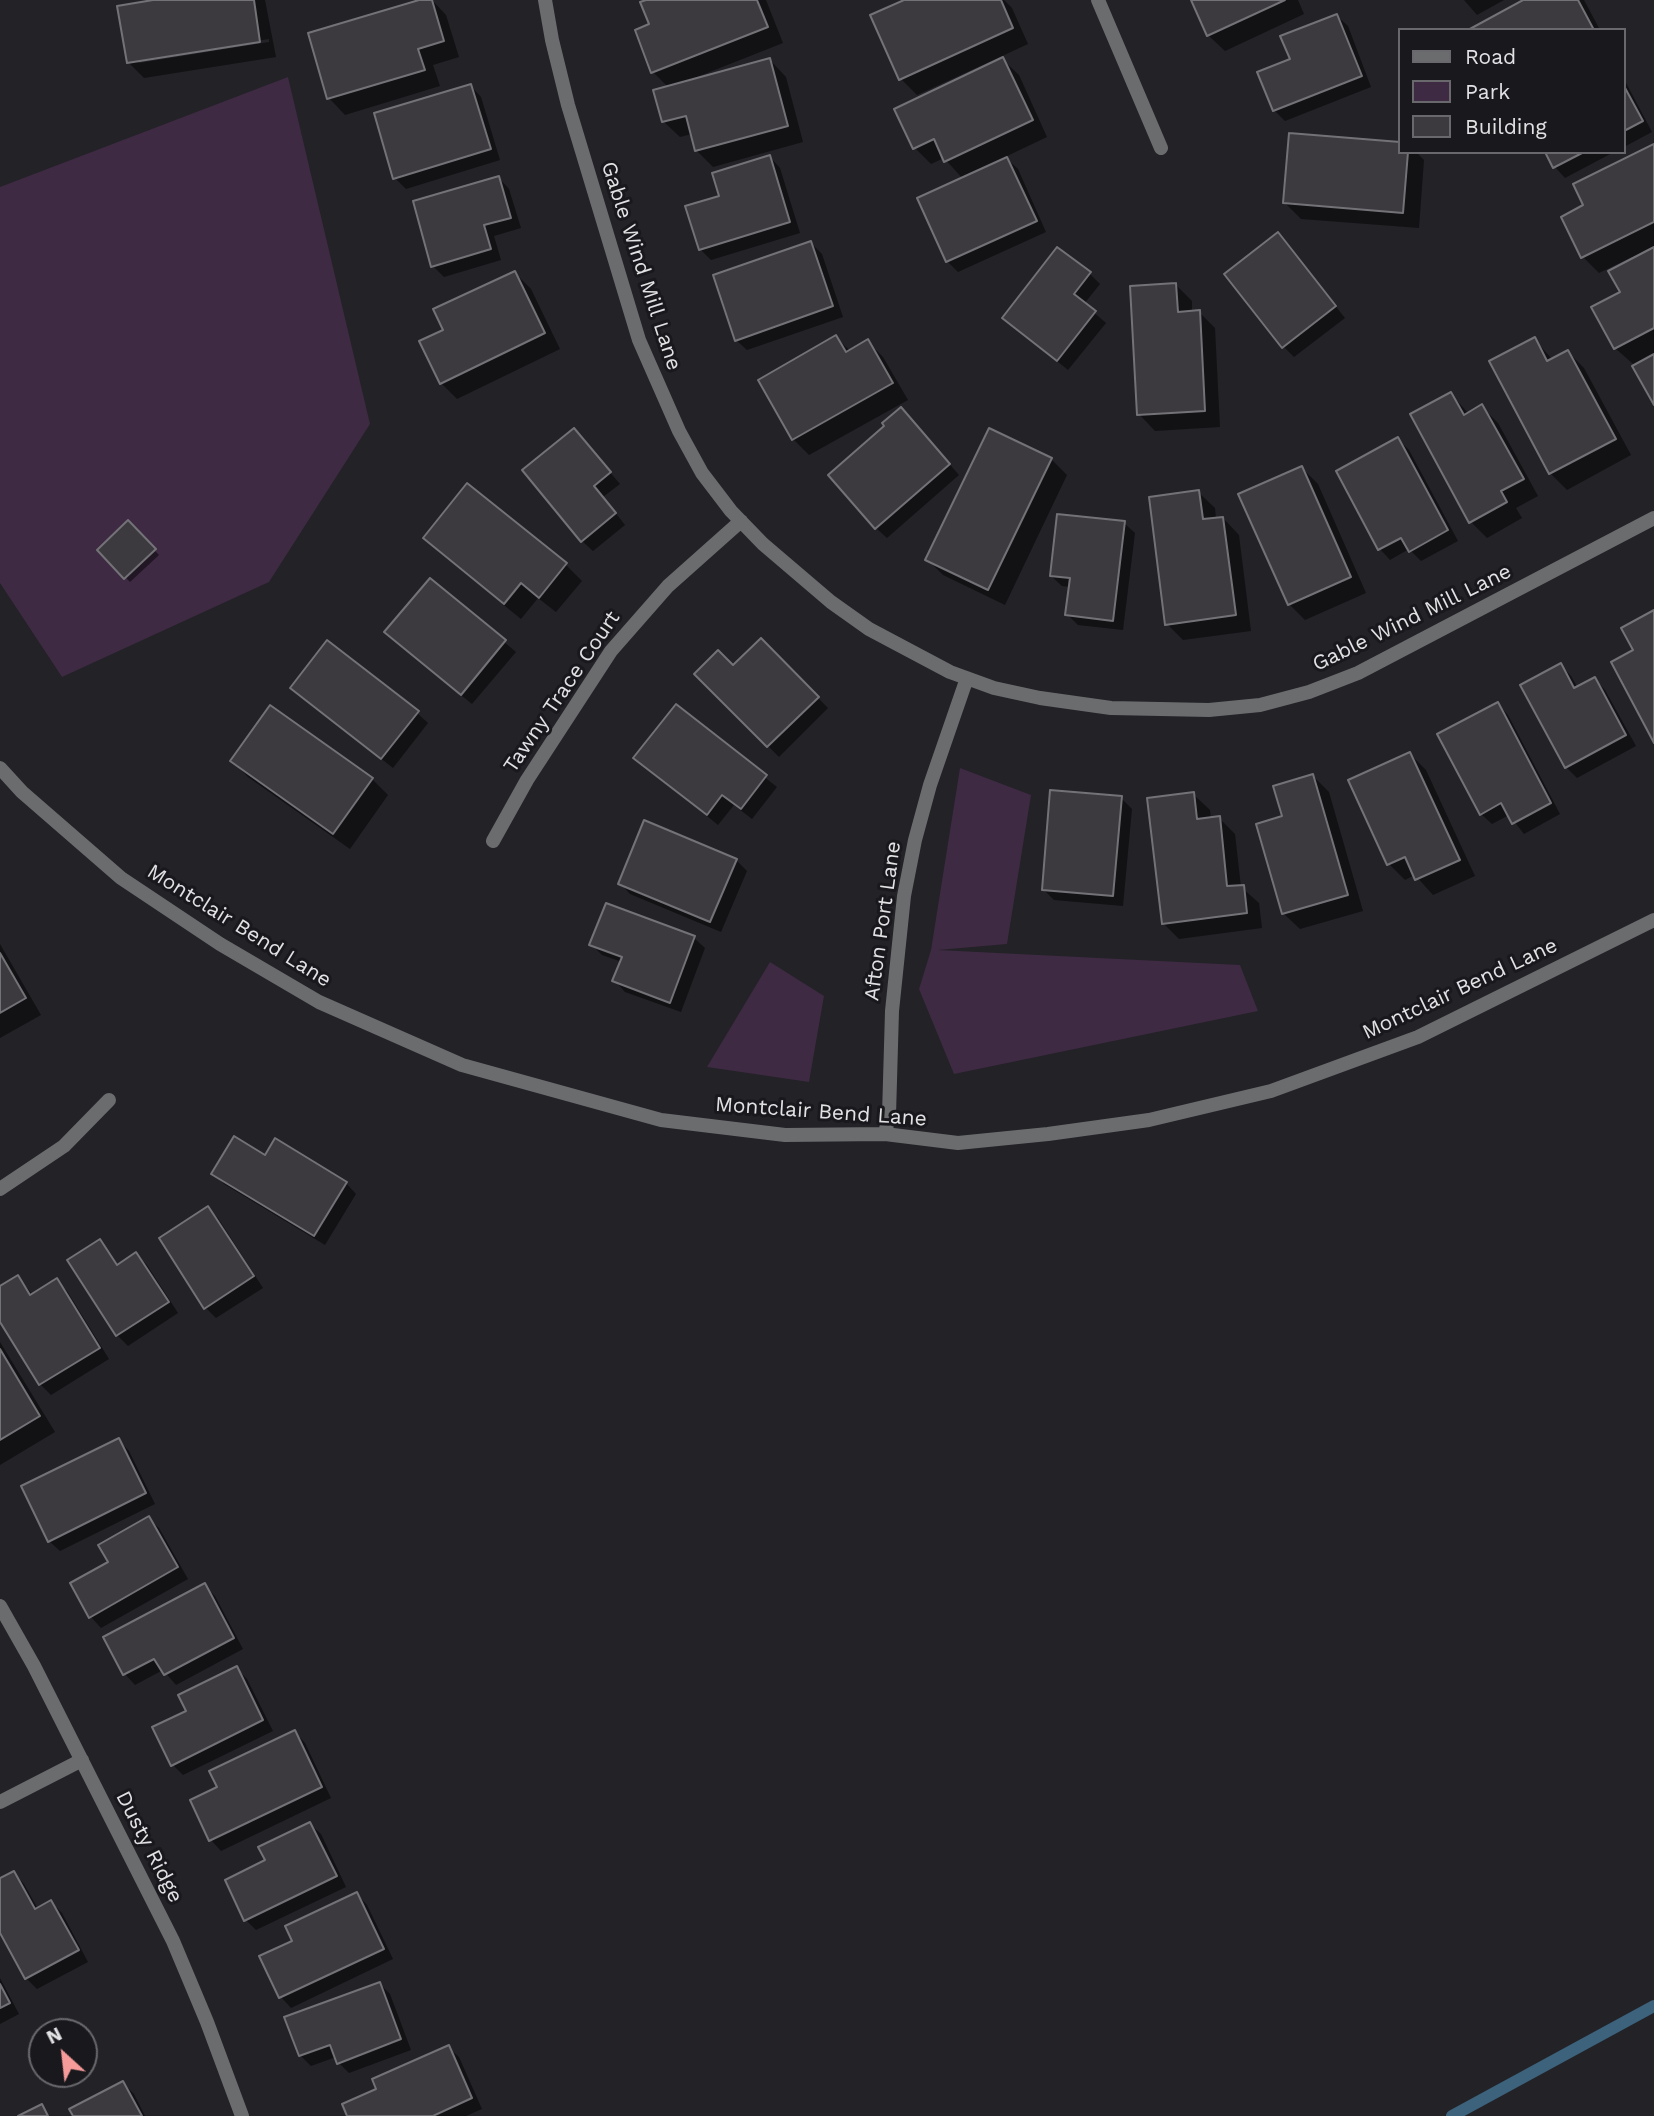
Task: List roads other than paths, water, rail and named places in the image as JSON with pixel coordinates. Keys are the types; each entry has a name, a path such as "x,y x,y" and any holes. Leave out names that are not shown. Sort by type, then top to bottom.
{"street":[{"name":"Gable Wind Mill Lane","path":"545,0 559,70 577,136 639,340 658,387 696,463 730,511 763,544 831,602 908,652 994,688 1040,698 1111,708 1209,710 1259,705 1309,692 1358,673 1654,517"},
{"path":"1098,0 1161,148"},
{"name":"Tawny Trace Court","path":"493,841 527,780 611,651 668,586 741,521"},
{"name":"Afton Port Lane","path":"885,1134 889,1115 892,1011 904,896 915,839 930,785 967,678"},
{"name":"Montclair Bend Lane","path":"0,768 22,792 121,878 220,944 319,1002 463,1065 661,1120 785,1135 885,1134 958,1143 1149,1120 1271,1091 1418,1037 1654,920"},
{"path":"0,1189 64,1146 109,1100"},
{"name":"Dusty Ridge","path":"0,1606 34,1666 173,1941 242,2116"},
{"path":"0,1802 82,1760"}],"waterway":[{"path":"1452,2116 1654,2006"}]}
